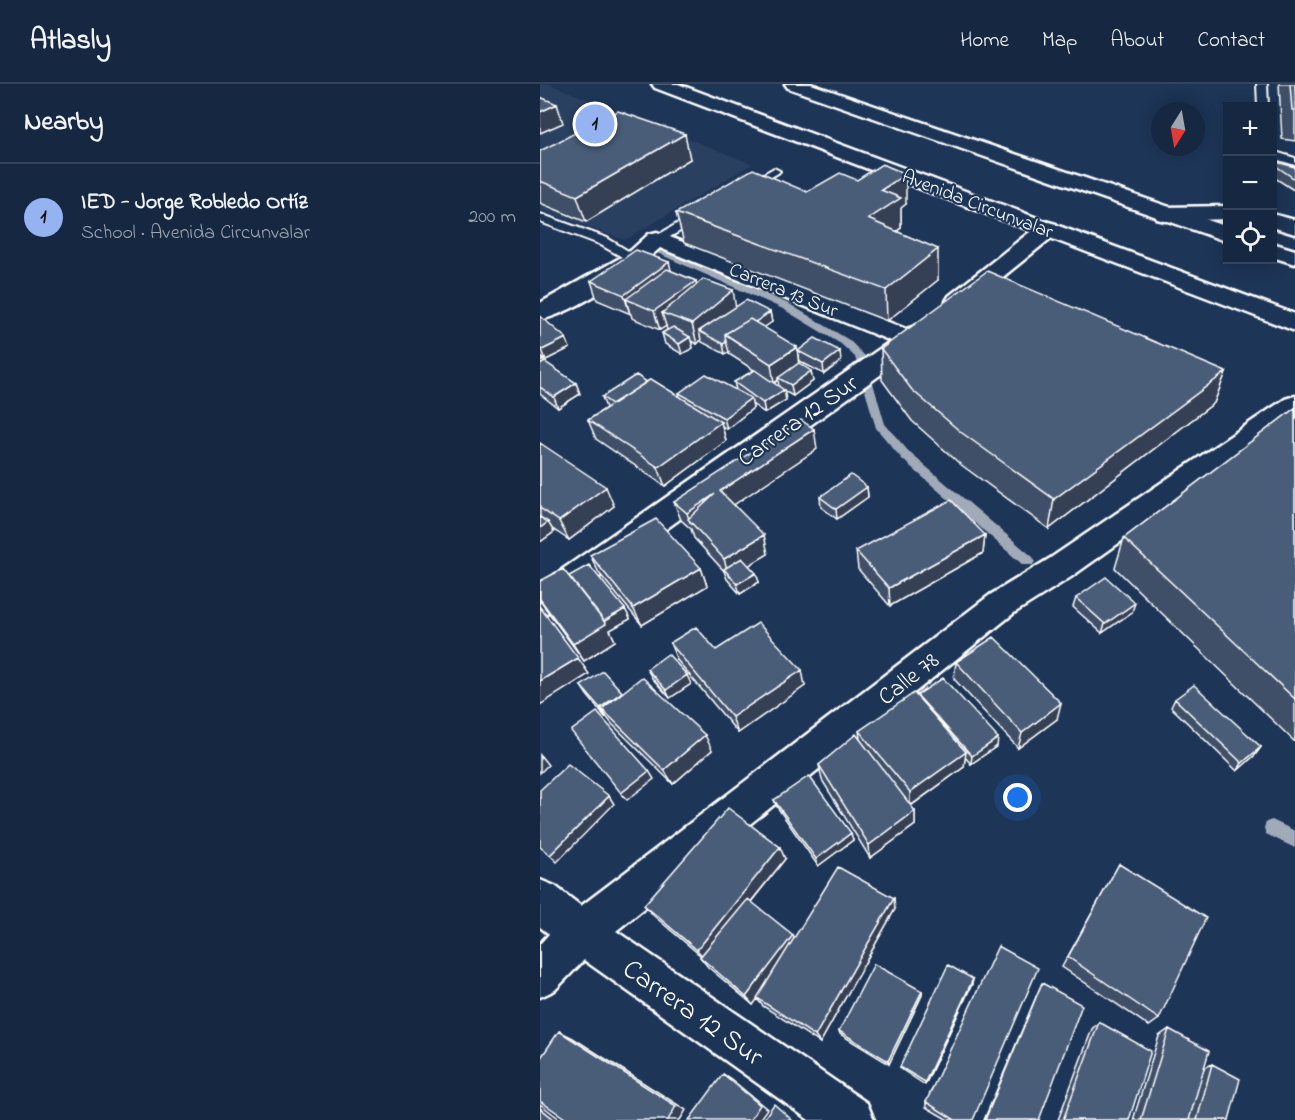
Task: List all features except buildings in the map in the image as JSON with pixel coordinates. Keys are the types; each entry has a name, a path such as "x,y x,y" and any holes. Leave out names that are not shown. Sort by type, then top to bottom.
{"main road":[{"name":"Avenida Circunvalar","path":"661,84 1295,323"},
{"path":"794,84 1223,234"},
{"path":"1165,213 1223,212"},
{"path":"1277,222 1295,227"},
{"name":"Carrera 12 Sur","path":"540,602 910,340 1048,229"},
{"path":"540,313 576,295 635,259 657,239"},
{"name":"Carrera 13 Sur","path":"657,239 910,340"},
{"path":"1277,252 1295,257"},
{"name":"Calle 78","path":"540,975 581,932 1002,604 1059,568 1295,405"},
{"name":"Carrera 12 Sur","path":"540,901 850,1120"}],"lane":[{"path":"1262,84 1263,102"},
{"path":"1277,156 1295,162"},
{"path":"735,194 774,171"},
{"path":"657,239 706,211"},
{"path":"540,218 603,241 635,259"}],"shaded area":[{"path":"540,84 549,84 752,164 625,240 540,210"}],"waterway":[{"path":"649,246 787,307 845,342 860,356 880,425 906,456 1028,561"},
{"path":"1272,828 1295,840"}],"place":[{"name":"IED - Jorge Robledo Ortíz","path":"595,124"}]}
